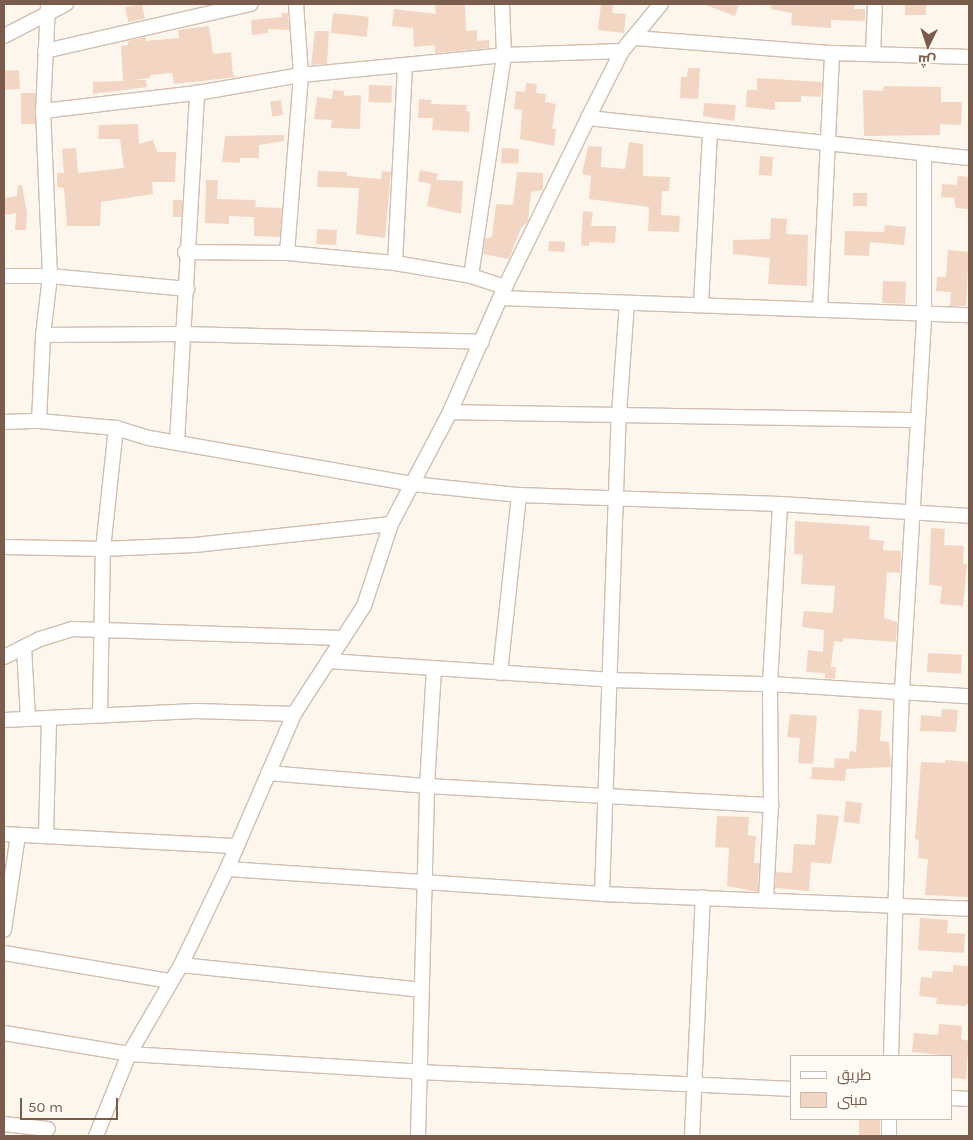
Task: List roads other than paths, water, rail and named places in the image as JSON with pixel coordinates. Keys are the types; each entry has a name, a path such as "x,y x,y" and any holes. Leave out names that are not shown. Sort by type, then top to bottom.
{"street":[{"path":"4,36 47,8 66,4"},
{"path":"45,51 251,4"},
{"path":"287,253 300,75 296,4"},
{"path":"471,276 504,54 502,4"},
{"path":"96,1136 129,1054 169,981 181,965 227,869 294,714 341,638 364,606 391,524 450,412 503,293 588,118 622,51 635,38 661,4"},
{"path":"873,53 875,4"},
{"path":"39,421 43,335 50,276 43,111 47,8"},
{"path":"635,38 832,53 969,57"},
{"path":"43,111 197,93 300,75 504,54 622,51"},
{"path":"820,310 832,53"},
{"path":"395,263 405,65"},
{"path":"176,442 187,289 185,252 197,93"},
{"path":"588,118 969,158"},
{"path":"701,304 710,131"},
{"path":"891,1055 898,904 902,690 914,512 917,420 924,314 924,154"},
{"path":"185,252 287,253 395,263 471,276 503,293 627,303 701,304 969,315"},
{"path":"4,276 50,276 187,289"},
{"path":"602,894 612,680 619,414 627,303"},
{"path":"43,335 183,334 482,342"},
{"path":"450,412 917,420"},
{"path":"4,422 39,421 116,428 176,442 412,484 520,495 780,504 969,516"},
{"path":"100,715 104,630 103,549 116,428"},
{"path":"500,673 520,495"},
{"path":"766,899 771,805 770,684 780,504"},
{"path":"4,546 103,549 196,545 391,524"},
{"path":"4,657 24,647 72,629 341,638"},
{"path":"24,647 28,719"},
{"path":"328,661 612,680 770,684 902,690 969,696"},
{"path":"418,1136 421,990 427,882 427,786 434,669"},
{"path":"4,720 196,712 294,714"},
{"path":"46,835 50,718"},
{"path":"268,772 427,786 606,794 771,805"},
{"path":"4,930 11,834 236,846"},
{"path":"227,869 602,894 898,904 969,909"},
{"path":"692,1136 696,1085 703,897"},
{"path":"4,953 169,981"},
{"path":"181,965 421,990"},
{"path":"4,1034 129,1054 420,1072 790,1089"},
{"path":"953,1098 969,1099"},
{"path":"889,1120 889,1136"},
{"path":"4,1124 48,1128"}]}
